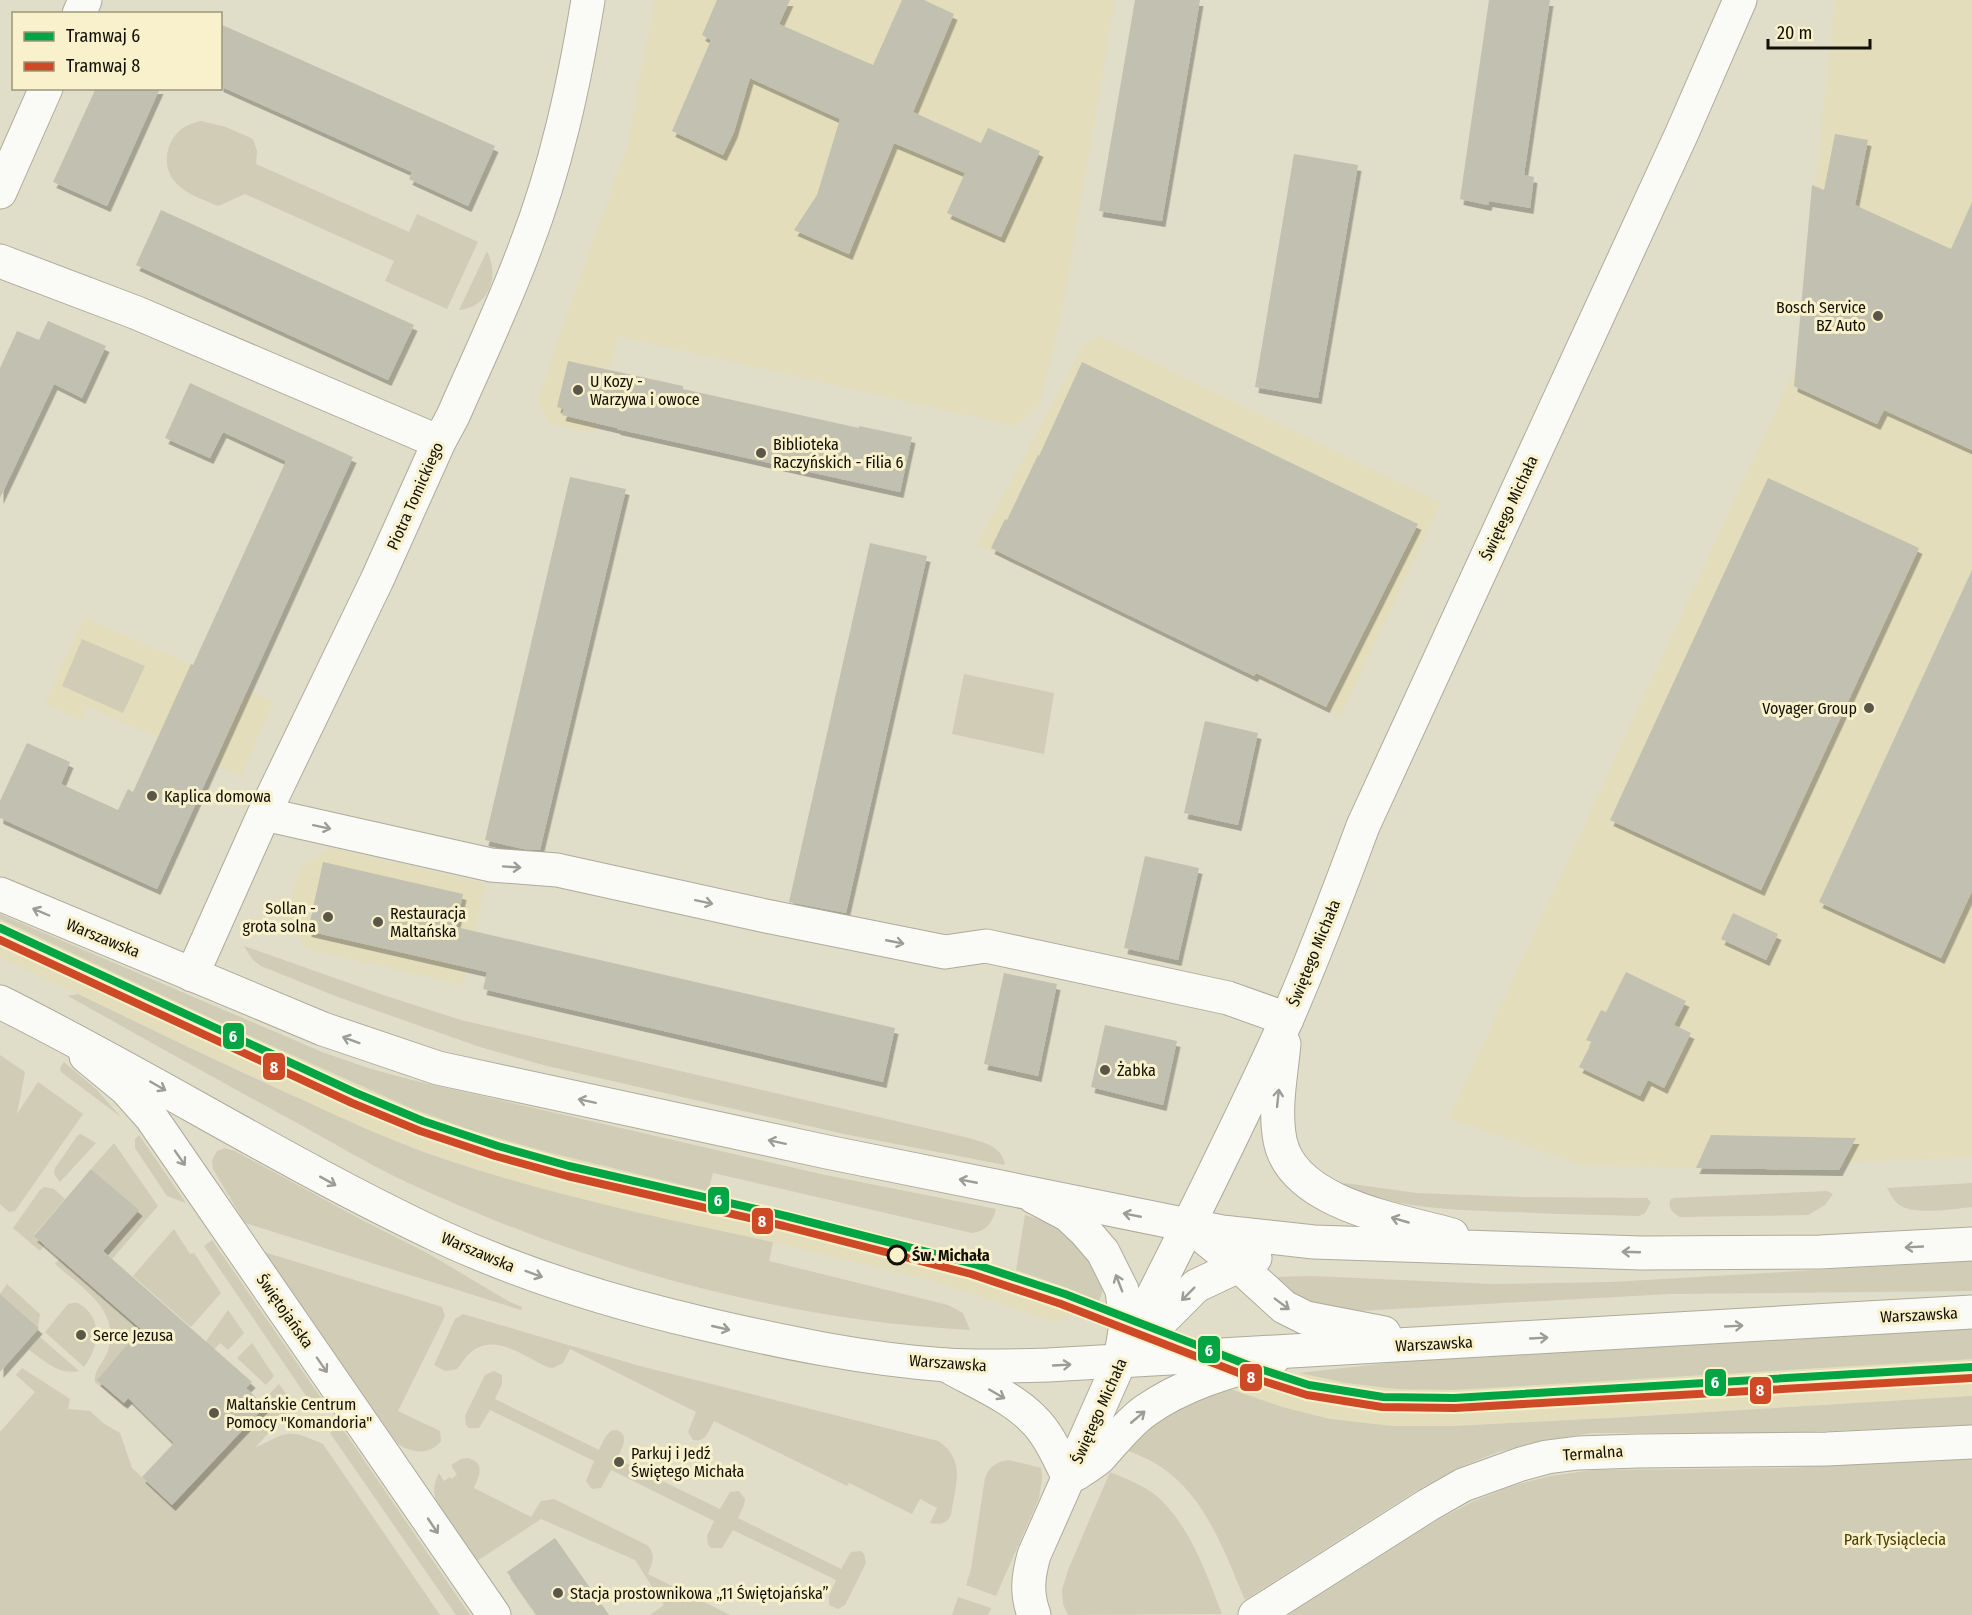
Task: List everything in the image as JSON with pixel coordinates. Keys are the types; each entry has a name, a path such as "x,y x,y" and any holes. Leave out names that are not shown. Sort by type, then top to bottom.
{"street":[{"name":"Piotra Tomickiego","path":"192,975 264,814 378,580 439,442 453,416 525,249 556,153 574,85 588,0"},
{"name":"Świętego Michała","path":"1034,1615 1029,1600 1028,1578 1034,1555 1120,1362 1190,1226 1287,1019 1382,784 1678,144 1740,0"},
{"path":"0,192 45,90"},
{"path":"0,261 119,305 439,442"},
{"path":"264,814 491,865 557,870 945,952 986,946 1228,998 1287,1019"},
{"name":"Warszawska","path":"0,894 350,1040 438,1068 827,1152 1190,1226 1230,1233 1314,1242 1641,1253 1820,1251 1972,1244"},
{"name":"Warszawska","path":"0,1002 52,1028 339,1187 441,1237 505,1264 617,1302 795,1344 857,1355 946,1365 1031,1366 1972,1312"},
{"name":"Świętego Michała","path":"1287,1019 1277,1109 1280,1142 1294,1170 1309,1185 1359,1208 1497,1248"},
{"name":"Świętojańska","path":"52,1028 126,1089 151,1117 494,1615"},
{"path":"1026,1192 1068,1215 1089,1235 1110,1263 1122,1290 1124,1305 1126,1325 1120,1362"},
{"path":"1190,1226 1284,1307 1306,1318 1362,1330 1453,1343"},
{"path":"1120,1362 1196,1286 1275,1250 1314,1242"},
{"name":"Świętego Michała","path":"1070,1478 1098,1459 1121,1432 1144,1412 1187,1387 1258,1363 1325,1350"},
{"name":"Świętego Michała","path":"946,1365 1016,1405 1034,1419 1070,1478"},
{"name":"Termalna","path":"1255,1615 1463,1485 1547,1457 1638,1450 1827,1449 1972,1442"}],"shaded area":[{"path":"655,0 1115,0 1064,301 1040,403 1016,426 618,336 595,433 549,423 538,402 627,146"},
{"path":"1835,0 1972,0 1972,1157 1695,1168 1582,1165 1449,1118 1797,365"},
{"path":"1099,336 1441,503 1340,716 977,544 1083,347"},
{"path":"84,617 273,702 241,776 88,706 81,720 45,703"},
{"path":"331,848 485,884 463,985 308,949 284,919 301,868"},
{"path":"0,919 333,1074 457,1125 601,1166 967,1254 1044,1279 1099,1301 1098,1304 1055,1322 932,1280 773,1242 629,1212 505,1179 464,1165 381,1135 333,1114 0,957"},
{"path":"1972,1359 1972,1396 1455,1426 1392,1426 1330,1419 1282,1407 1230,1389 1299,1373 1347,1383 1396,1389 1453,1390"}],"green space":[{"path":"201,121 226,127 253,139 257,151 256,164 409,232 417,214 478,242 447,309 385,281 394,261 245,194 218,206 181,188 171,177 168,169 170,144 180,130"},
{"path":"487,251 492,271 489,289 478,303 459,310"},
{"path":"82,639 145,666 123,713 62,686"},
{"path":"964,674 1054,693 1044,754 952,734"},
{"path":"0,914 322,1052 371,1069 825,1175 996,1209 988,1226 972,1233 713,1173 708,1191 551,1153 471,1130 411,1108 228,1026 0,919"},
{"path":"244,946 461,1020 969,1138 997,1149 1005,1165 844,1134 547,1066 480,1047 338,997 261,966 253,960"},
{"path":"78,994 269,1085 421,1151 552,1191 773,1242 769,1261 948,1305 963,1313 970,1330 827,1315 756,1301 686,1284 548,1241 481,1215 371,1164 68,996"},
{"path":"0,1055 25,1072 17,1114 38,1082 83,1114 15,1211 9,1212 0,1204"},
{"path":"64,1062 96,1089 121,1117 61,1072 60,1068"},
{"path":"81,1134 96,1143 60,1182 54,1174 55,1168"},
{"path":"139,1135 186,1203 167,1196 135,1148 135,1139"},
{"path":"114,1143 158,1206 112,1259 103,1251 138,1210 91,1169"},
{"path":"225,1148 235,1151 429,1254 522,1307 521,1310 245,1223 213,1169 212,1160 217,1151"},
{"path":"1345,1183 1416,1193 1647,1198 1651,1202 1645,1213 1639,1216 1469,1210 1427,1207 1386,1200 1342,1187"},
{"path":"1972,1183 1972,1207 1934,1211 1905,1208 1896,1202 1887,1188"},
{"path":"44,1187 54,1189 65,1199 34,1235 45,1245 40,1251 13,1228"},
{"path":"1827,1191 1833,1194 1825,1205 1808,1215 1680,1217 1670,1208 1670,1200 1674,1198"},
{"path":"1025,1215 1057,1228 1083,1249 1104,1287 1099,1301 1016,1270"},
{"path":"174,1229 190,1254 194,1253 221,1293 191,1327 133,1276"},
{"path":"212,1240 321,1398 315,1409 204,1246"},
{"path":"264,1252 442,1307 445,1316 398,1411 440,1431 441,1441 436,1446 426,1451 414,1451 397,1443"},
{"path":"60,1258 141,1329 98,1380 124,1403 157,1365 163,1369 130,1407 124,1407 95,1382 97,1371 107,1353 110,1338 109,1325 105,1313 97,1302 55,1264"},
{"path":"1972,1261 1972,1291 1670,1294 1340,1312 1297,1301 1275,1277 1311,1276 1491,1284 1611,1282"},
{"path":"7,1284 40,1314 38,1327 0,1294"},
{"path":"78,1303 86,1309 95,1324 96,1341 84,1367 45,1332 68,1304"},
{"path":"228,1310 244,1333 228,1350 220,1343 146,1421 179,1380"},
{"path":"463,1314 640,1366 938,1441 953,1456 956,1465 956,1484 951,1515 942,1523 930,1523 937,1508 920,1499 912,1514 849,1483 847,1486 714,1421 704,1438 693,1440 688,1432 696,1412 570,1349 563,1363 553,1368 508,1348 488,1345 469,1354 457,1369 445,1371 434,1365 455,1319"},
{"path":"1972,1329 1972,1359 1453,1390 1396,1389 1347,1383 1299,1373 1406,1361"},
{"path":"40,1337 79,1371 58,1369 29,1350"},
{"path":"252,1343 274,1376 266,1385 237,1358"},
{"path":"22,1368 70,1399 68,1409 90,1411 103,1423 120,1433 132,1468 172,1505 265,1407 261,1403 279,1384 294,1405 255,1448 288,1434 302,1436 323,1444 440,1615 0,1615 0,1432 35,1392 16,1375"},
{"path":"494,1371 502,1375 502,1384 495,1399 599,1450 609,1433 619,1431 624,1440 617,1459 720,1509 730,1492 739,1491 745,1499 738,1518 841,1569 851,1552 861,1551 866,1563 845,1605 838,1609 829,1605 829,1596 836,1580 733,1530 722,1548 711,1548 708,1545 707,1536 714,1521 611,1470 601,1488 592,1489 586,1481 594,1461 490,1410 479,1428 469,1428 466,1425 465,1416 485,1375"},
{"path":"1230,1389 1282,1407 1330,1419 1392,1426 1455,1426 1972,1396 1972,1425 1784,1433 1593,1433 1544,1440 1498,1452 1456,1469 1416,1491 1245,1600 1212,1527 1190,1494 1177,1479 1157,1464 1123,1449 1137,1432 1192,1401"},
{"path":"344,1431 470,1615 456,1615 330,1433"},
{"path":"468,1458 477,1463 480,1470 474,1488 531,1517 541,1501 554,1499 647,1545 653,1556 648,1574 730,1615 650,1615 664,1605 635,1560 541,1519 477,1561 437,1503 434,1492 439,1473 444,1481 450,1477 451,1479 457,1475 451,1465"},
{"name":"Park Tysiąclecia","path":"1972,1459 1972,1615 1288,1615 1436,1521 1472,1502 1511,1486 1550,1476 1593,1470 1785,1468"},
{"path":"1009,1460 1041,1468 1042,1478 1039,1498 996,1596 966,1585 971,1569 985,1478 994,1465"},
{"path":"1110,1472 1151,1492 1174,1514 1198,1555 1222,1614 1068,1615 1063,1604 1062,1590 1068,1570"},
{"path":"958,1597 991,1608 988,1615 952,1615"}],"building":[{"path":"717,0 790,0 779,24 873,65 902,0 924,0 954,14 913,112 981,143 988,128 1040,151 1001,237 947,213 965,173 894,143 849,254 794,230 817,195 840,119 750,78 734,132 723,155 672,131 711,40 702,35"},
{"path":"1135,0 1200,0 1162,221 1099,211"},
{"path":"1489,0 1550,0 1524,175 1534,177 1530,208 1489,201 1488,205 1460,199"},
{"path":"222,25 495,146 468,206 409,179 412,172 222,87"},
{"path":"95,90 159,90 107,206 53,182"},
{"path":"1835,134 1868,140 1855,205 1951,249 1972,202 1972,450 1884,410 1877,424 1794,386 1812,185 1824,190"},
{"path":"1294,154 1358,165 1318,398 1255,387"},
{"path":"161,210 414,325 388,380 136,265"},
{"path":"48,321 106,346 82,398 54,384 0,498 0,368 17,331 39,340"},
{"path":"568,361 859,428 859,426 912,437 900,492 562,415 564,409 557,407"},
{"path":"1082,362 1418,524 1326,707 1256,673 1254,676 991,548 1039,456"},
{"path":"190,383 353,457 157,889 0,818 0,801 27,743 70,762 61,784 118,810 128,789 133,792 286,461 223,432 210,458 165,438"},
{"path":"570,477 626,489 540,850 523,849 485,840"},
{"path":"1768,478 1919,548 1761,890 1610,820"},
{"path":"870,543 927,556 846,913 789,902"},
{"path":"1972,570 1972,891 1941,958 1819,902"},
{"path":"1205,721 1258,733 1238,825 1184,813"},
{"path":"1145,856 1199,868 1178,960 1124,948"},
{"path":"323,862 463,894 456,927 895,1028 883,1082 483,989 487,972 308,931"},
{"path":"1733,913 1778,934 1766,960 1721,939"},
{"path":"1626,972 1686,1001 1674,1025 1691,1033 1664,1088 1648,1080 1640,1096 1579,1067 1592,1042 1586,1040 1601,1010 1606,1012"},
{"path":"1004,973 1057,984 1038,1076 984,1064"},
{"path":"1105,1025 1177,1041 1163,1105 1091,1087"},
{"path":"1711,1135 1856,1138 1839,1170 1696,1168"},
{"path":"91,1169 139,1210 103,1251 252,1382 246,1388 265,1406 172,1505 142,1477 174,1443 128,1398 124,1403 97,1380 141,1329 34,1236"},
{"path":"0,1294 39,1328 0,1372"},
{"name":"Stacja prostownikowa „11 Świętojańska”","path":"555,1538 609,1615 537,1615 507,1572"}],"tram line":[{"name":"6","path":"0,928 356,1093 423,1121 498,1146 569,1166 786,1216 974,1264 1065,1294 1248,1365 1309,1385 1383,1397 1454,1398 1972,1367"},
{"name":"8","path":"0,940 352,1103 420,1131 495,1156 567,1176 784,1226 971,1274 1061,1304 1244,1375 1307,1395 1382,1407 1455,1408 1972,1378"}],"place":[{"name":"Bosch Service BZ Auto","path":"1878,316"},
{"name":"U Kozy - Warzywa i owoce","path":"578,390"},
{"name":"Biblioteka Raczyńskich - Filia 6","path":"761,453"},
{"name":"Voyager Group","path":"1869,708"},
{"name":"Kaplica domowa","path":"152,796"},
{"name":"Sollan - grota solna","path":"328,917"},
{"name":"Restauracja Maltańska","path":"378,922"},
{"name":"Żabka","path":"1105,1070"},
{"name":"Św. Michała","path":"897,1255"},
{"name":"Serce Jezusa","path":"81,1335"},
{"name":"Maltańskie Centrum Pomocy \"Komandoria\"","path":"214,1413"},
{"name":"Parkuj i Jedź Świętego Michała","path":"619,1462"},
{"name":"Stacja prostownikowa „11 Świętojańska”","path":"558,1593"}]}
